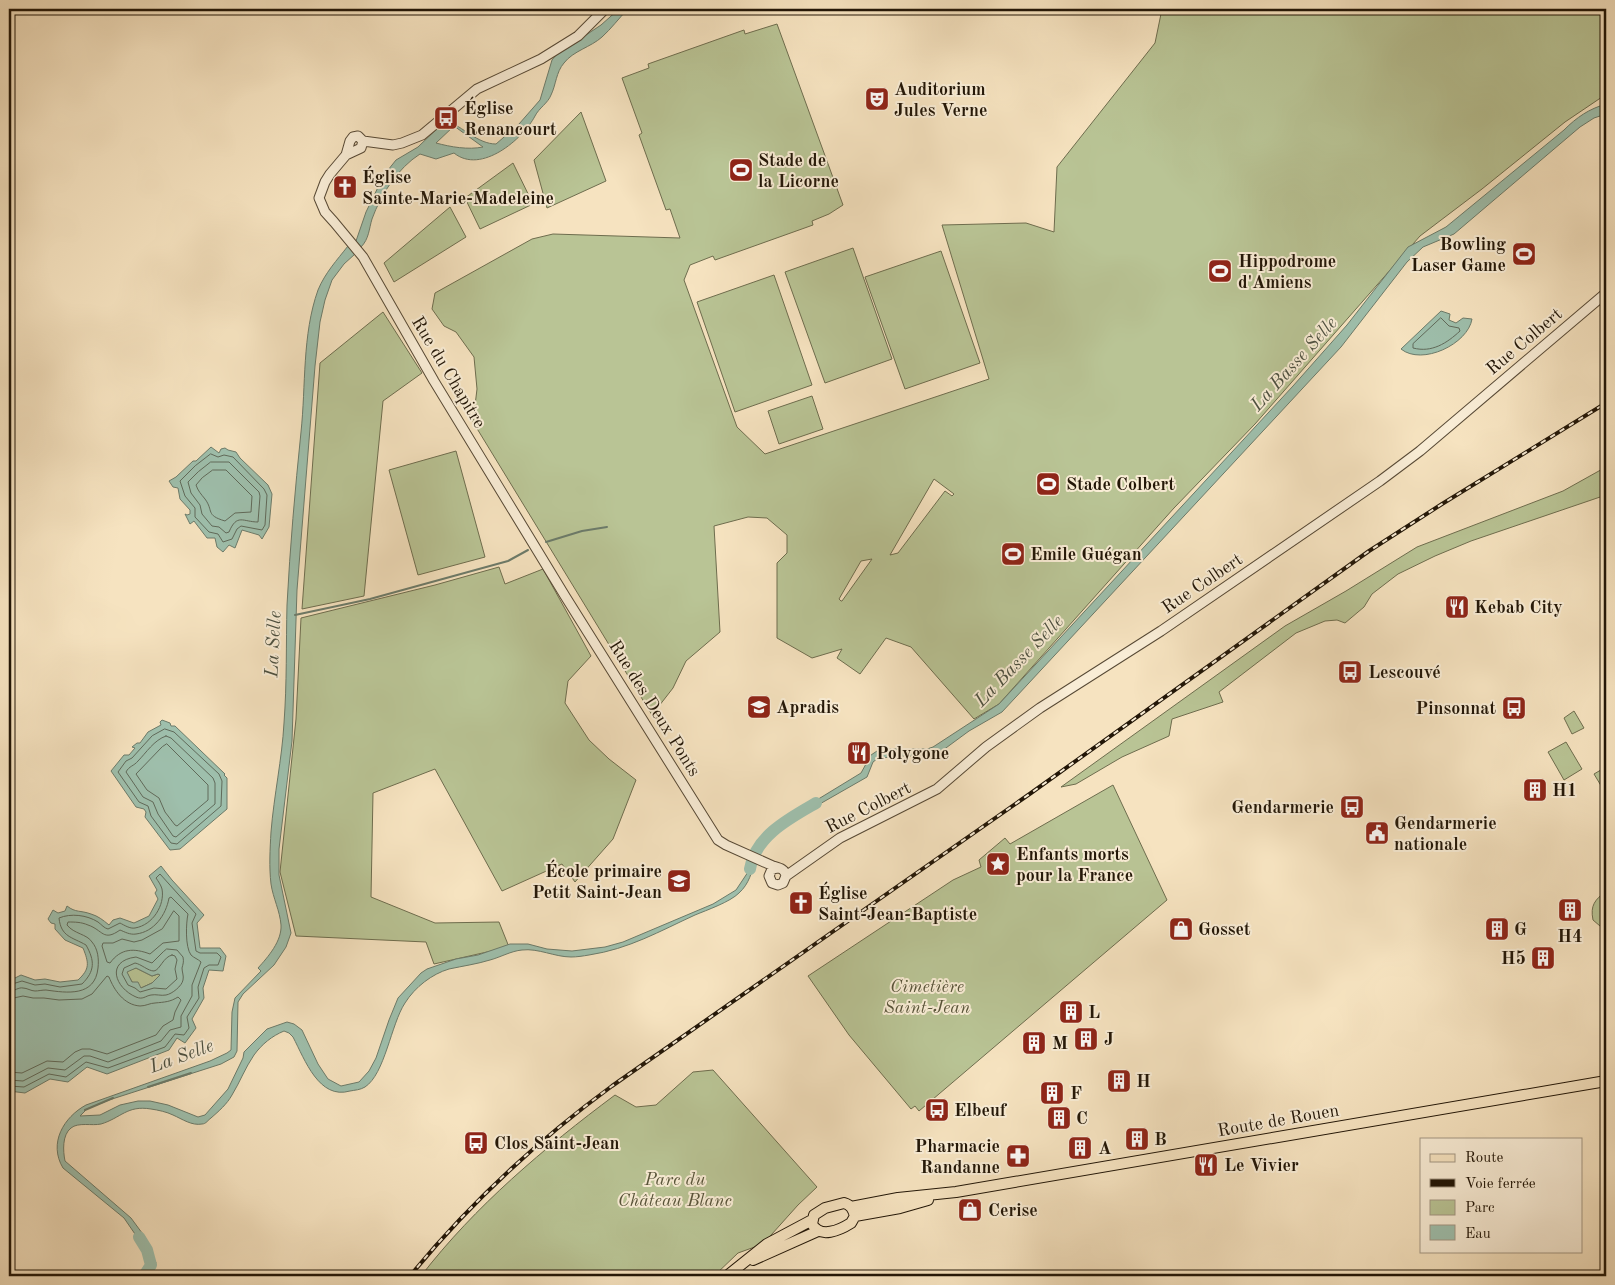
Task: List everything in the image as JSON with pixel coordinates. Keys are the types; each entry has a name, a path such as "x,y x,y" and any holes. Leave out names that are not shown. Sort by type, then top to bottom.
{"main road":[{"name":"Route de Rouen","path":"812,1220 814,1214 825,1208 844,1203 853,1212 900,1208 956,1192 1606,1081"},
{"path":"739,1266 818,1232 828,1232 846,1226 851,1223 853,1212"},
{"path":"727,1276 767,1244 812,1220 818,1232"}],"street":[{"name":"Rue du Chapitre","path":"537,550 423,362 359,251 328,216 320,203 320,193 330,174 353,146 351,139 355,136 360,137 363,141 393,145 422,134 477,89 541,59 578,36 605,9"},
{"name":"Rue Colbert","path":"783,871 796,870 840,838 937,789 986,747 1040,708 1161,631 1380,481 1420,451 1606,292"},
{"name":"Rue des Deux Ponts","path":"537,550 718,840 783,871"},
{"path":"762,861 770,873 770,881 775,884 783,883 783,871 772,870 770,873"}],"green space":[{"path":"1162,9 1601,9 1606,12 1606,97 1602,97 1565,122 1420,236 1255,424 1174,508 999,704 974,719 911,647 886,638 860,674 837,658 842,649 812,658 777,638 777,563 787,553 787,535 767,518 748,517 714,526 720,632 686,661 673,688 652,715 473,422 477,389 474,357 456,332 444,326 432,309 435,293 532,239 553,234 680,238 670,209 666,210 639,135 642,133 622,78 649,68 648,64 744,30 745,34 777,24 843,205 829,214 812,221 813,225 715,260 713,256 690,265 684,280 737,427 765,454 989,379 942,225 1026,223 1054,232 1057,167 1155,43","holes":["934,479 954,494 952,496 945,491 898,553 890,555","872,559 842,601 841,601 839,599 861,561"]},
{"path":"581,112 606,181 547,208 534,160"},
{"path":"513,163 533,204 480,229 465,198"},
{"path":"450,207 466,237 394,282 384,263"},
{"path":"853,248 892,359 825,383 785,272"},
{"path":"941,251 980,363 905,389 865,277"},
{"path":"774,275 812,385 735,412 697,302"},
{"path":"383,312 422,373 383,401 364,596 302,609 320,363"},
{"path":"812,396 823,429 779,444 768,411"},
{"path":"456,451 485,557 418,575 389,470"},
{"path":"1606,467 1606,495 1471,541 1398,574 1372,594 1364,607 1345,623 1337,620 1325,621 1296,633 1219,692 1223,702 1172,719 1169,736 1122,757 1076,784 1061,787 1285,626 1417,547 1563,491"},
{"path":"499,567 505,584 543,569 591,656 568,681 565,703 589,740 609,759 636,780 613,839 575,882 562,864 502,891 435,769 373,793 371,897 435,923 499,922 509,947 434,964 426,942 296,936 280,872 296,719 301,618"},
{"path":"1574,711 1584,728 1572,734 1564,718"},
{"path":"1566,742 1582,769 1564,780 1548,752"},
{"path":"1606,767 1606,794 1594,774"},
{"name":"Cimetière Saint-Jean","path":"1113,785 1167,900 919,1111 915,1106 911,1109 849,1035 808,976 953,880 981,867 979,860 1005,838 1010,844"},
{"path":"1606,891 1606,926 1600,926 1593,920 1592,910 1596,900"},
{"path":"136,968 152,976 160,975 152,983 141,988 132,982 126,971"},
{"name":"Parc du Château Blanc","path":"713,1070 817,1187 763,1244 738,1253 714,1276 421,1276 442,1250 487,1202 562,1136 615,1095 636,1107 656,1105 693,1072"}],"water":[{"path":"619,9 628,9 602,37 572,55 564,63 559,70 550,98 521,135 511,144 488,157 476,160 465,159 454,153 436,159 420,154 404,167 391,182 380,200 367,237 361,247 356,241 366,212 384,175 396,160 418,147 446,120 483,141 496,144 519,124 540,100 552,60 556,55 601,25","holes":["454,126 483,147 460,148 436,143"]},
{"path":"1606,104 1606,114 1594,118 1580,127 1454,234 1423,247 1407,262 1341,347 1002,712 969,731 935,756 895,756 877,759 873,762 867,777 804,813 802,809 861,773 871,755 880,749 927,749 933,747 999,704 1293,386 1347,325 1408,247 1446,227 1579,117 1594,108"},
{"path":"348,246 355,254 344,264 332,280 320,322 315,366 297,590 292,741 279,849 279,875 291,933 286,947 274,965 243,994 238,1002 237,1051 234,1057 221,1064 109,1100 87,1109 80,1116 100,1115 120,1105 138,1101 150,1101 168,1105 198,1117 205,1115 228,1089 244,1052 267,1029 287,1022 294,1024 302,1030 318,1064 328,1079 341,1086 359,1082 369,1071 376,1058 398,998 427,969 510,944 528,944 547,949 572,951 605,947 623,942 713,904 736,890 748,872 750,857 755,860 748,882 730,900 631,944 604,952 576,957 565,957 534,950 518,951 436,974 419,987 405,1003 378,1071 372,1081 361,1089 339,1092 330,1090 322,1084 308,1067 293,1037 284,1031 271,1038 257,1051 228,1101 205,1123 195,1124 165,1112 143,1108 130,1110 101,1124 77,1125 71,1128 65,1139 65,1161 131,1218 145,1237 156,1263 148,1276 140,1276 149,1263 148,1253 124,1218 63,1168 57,1149 58,1140 71,1116 86,1105 210,1061 231,1050 232,1012 235,998 261,971 258,968 277,943 281,931 271,884 270,845 284,723 288,583 303,414 305,360 309,325 318,290 328,272"},
{"path":"1441,311 1450,314 1449,320 1456,323 1463,318 1472,319 1469,328 1462,337 1443,350 1432,354 1410,354 1401,349"},
{"path":"211,447 219,453 221,449 225,448 236,452 268,485 272,494 269,527 262,539 259,535 242,530 235,548 229,545 223,552 217,547 215,538 207,538 194,521 190,524 185,514 190,514 190,510 180,499 178,488 173,487 169,481"},
{"path":"162,720 170,723 171,726 175,726 227,778 227,809 180,849 170,850 145,817 146,812 144,809 136,807 111,771 124,755 129,755 135,748 132,747 140,743 148,732 161,725 160,722"},
{"path":"161,866 204,915 197,923 200,948 220,948 226,956 223,971 209,970 203,988 204,998 192,1019 196,1028 185,1043 177,1038 169,1050 107,1074 87,1067 68,1082 50,1079 25,1093 9,1091 9,981 21,975 35,980 45,979 60,982 78,980 85,972 87,966 83,948 65,940 55,929 55,924 51,923 48,919 53,910 58,913 65,911 67,906 76,911 96,916 109,925 113,920 120,918 134,923 149,916 158,899 155,893 157,890 149,876","holes":["136,968 152,976 160,975 152,983 141,988 138,982 132,982 127,972"]}],"waterway":[{"path":"546,542 582,531 607,527"},
{"path":"295,615 370,599 508,561 528,550"},
{"name":"La Basse Selle","path":"750,869 753,857 766,838 775,829 816,803"},
{"name":"La Selle","path":"148,1087 191,1073"},
{"name":"La Selle","path":"85,1110 113,1098"},
{"name":"La Selle","path":"139,1237 147,1250 151,1265 144,1276"}],"railway":[{"path":"410,1276 456,1224 505,1175 557,1129 612,1086 1031,793 1369,551 1606,403"}],"place":[{"name":"Auditorium Jules Verne","path":"877,99"},
{"name":"Église Renancourt","path":"446,118"},
{"name":"Stade de la Licorne","path":"741,170"},
{"name":"Église Sainte-Marie-Madeleine","path":"345,187"},
{"name":"Bowling Laser Game","path":"1524,254"},
{"name":"Hippodrome d'Amiens","path":"1220,271"},
{"name":"Stade Colbert","path":"1048,484"},
{"name":"Emile Guégan","path":"1013,554"},
{"name":"Kebab City","path":"1457,607"},
{"name":"Lescouvé","path":"1350,672"},
{"name":"Apradis","path":"759,707"},
{"name":"Pinsonnat","path":"1514,708"},
{"name":"Polygone","path":"859,753"},
{"name":"H1","path":"1535,790"},
{"name":"Gendarmerie","path":"1352,807"},
{"name":"Gendarmerie nationale","path":"1377,833"},
{"name":"Enfants morts pour la France","path":"998,864"},
{"name":"École primaire Petit Saint-Jean","path":"679,881"},
{"name":"Église Saint-Jean-Baptiste","path":"801,903"},
{"name":"H4","path":"1570,910"},
{"name":"Gosset","path":"1181,929"},
{"name":"G","path":"1497,929"},
{"name":"H5","path":"1543,958"},
{"name":"L","path":"1071,1012"},
{"name":"J","path":"1086,1039"},
{"name":"M","path":"1034,1043"},
{"name":"H","path":"1119,1081"},
{"name":"F","path":"1052,1093"},
{"name":"Elbeuf","path":"937,1110"},
{"name":"C","path":"1059,1118"},
{"name":"B","path":"1137,1139"},
{"name":"Clos Saint-Jean","path":"476,1143"},
{"name":"A","path":"1080,1148"},
{"name":"Pharmacie Randanne","path":"1018,1156"},
{"name":"Le Vivier","path":"1206,1165"},
{"name":"Cerise","path":"970,1210"}]}
